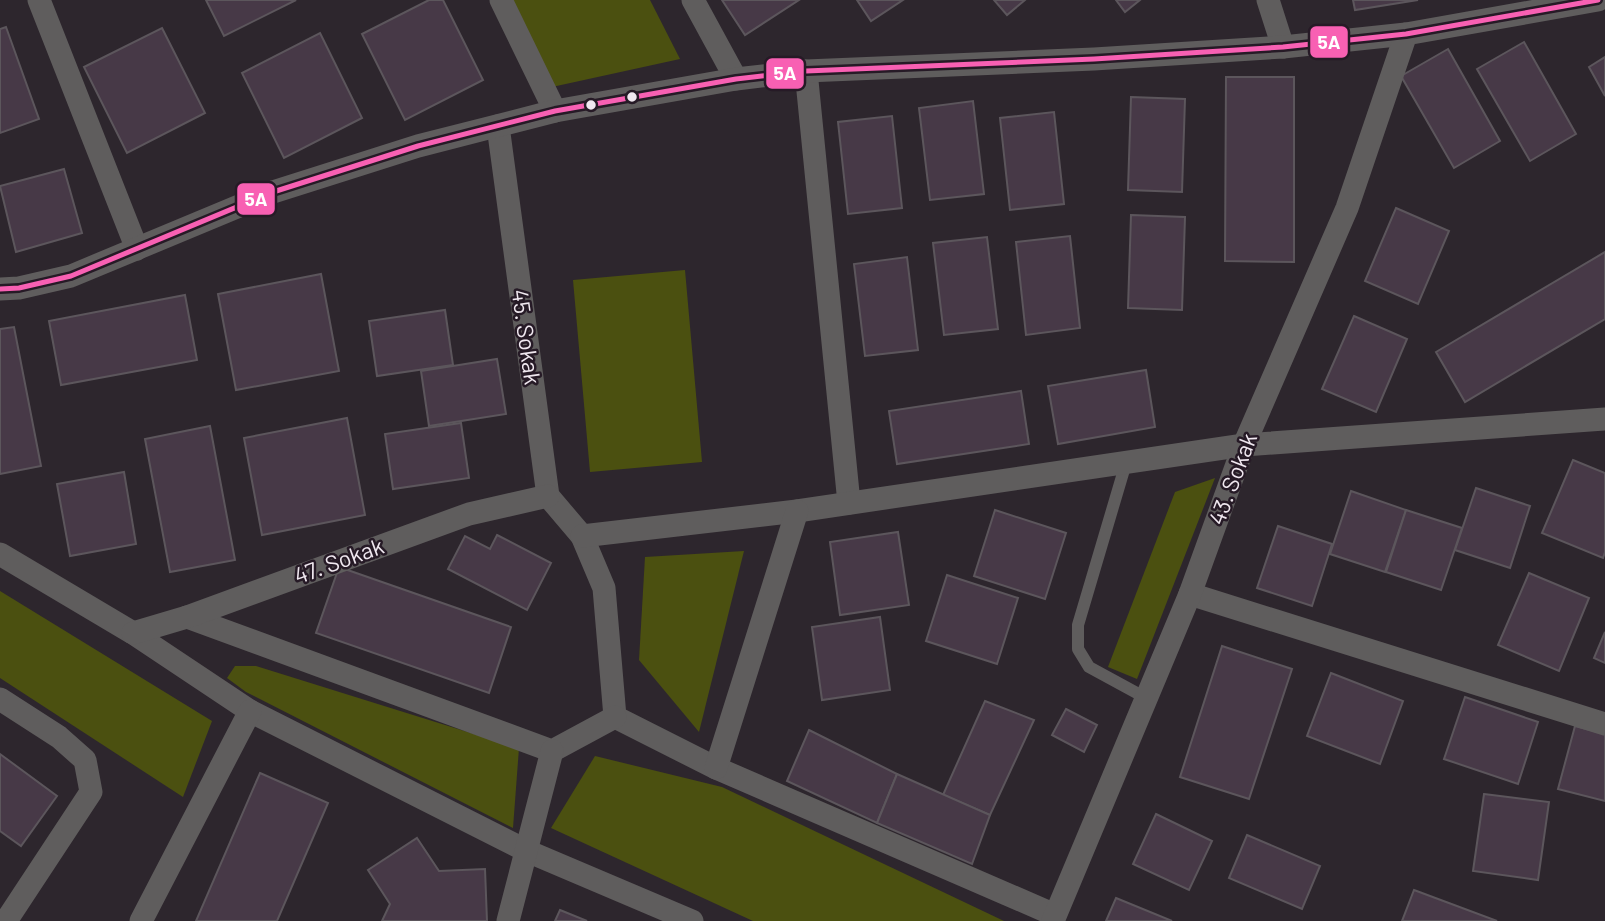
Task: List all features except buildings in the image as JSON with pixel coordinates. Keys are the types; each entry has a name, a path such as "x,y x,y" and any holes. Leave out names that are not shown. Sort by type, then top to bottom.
{"street":[{"path":"39,0 137,249"},
{"path":"501,0 555,111"},
{"path":"693,0 736,79"},
{"path":"1268,0 1283,47"},
{"path":"0,289 19,288 71,276 273,192 418,146 555,111 736,79 806,71 1094,59 1283,47 1406,34 1598,0"},
{"name":"43. Sokak","path":"1054,918 1190,594 1244,445 1347,208 1406,34"},
{"path":"806,71 849,503"},
{"name":"45. Sokak","path":"498,126 548,496"},
{"path":"582,536 849,503 1244,445 1605,419"},
{"path":"548,496 582,536 604,588 615,717"},
{"name":"47. Sokak","path":"133,633 187,617 469,514 548,496"},
{"path":"716,768 797,510"},
{"path":"0,554 133,633 250,711 527,851 692,921"},
{"path":"1190,594 1605,724"},
{"path":"187,617 552,751"},
{"path":"0,699 59,737 85,760 91,792 6,921"},
{"path":"141,921 250,711"},
{"path":"615,717 716,768 1054,918"},
{"path":"508,921 552,751 615,717"}],"lane":[{"path":"1126,463 1078,625 1078,649 1089,667 1146,698"}],"green space":[{"path":"509,0 650,0 680,59 552,87"},
{"path":"685,270 702,462 590,472 573,280"},
{"path":"1215,478 1137,679 1108,667 1175,492"},
{"path":"744,551 699,732 639,660 645,557"},
{"path":"0,591 212,721 183,797 0,678"},
{"path":"235,666 256,666 519,748 513,828 246,692 227,678"},
{"path":"595,756 722,787 1004,921 753,921 551,828"}],"transit line":[{"name":"5A","path":"0,289 19,288 71,276 273,192 418,146 555,111 736,79 806,71 1094,59 1283,47 1406,34 1598,0"}]}
